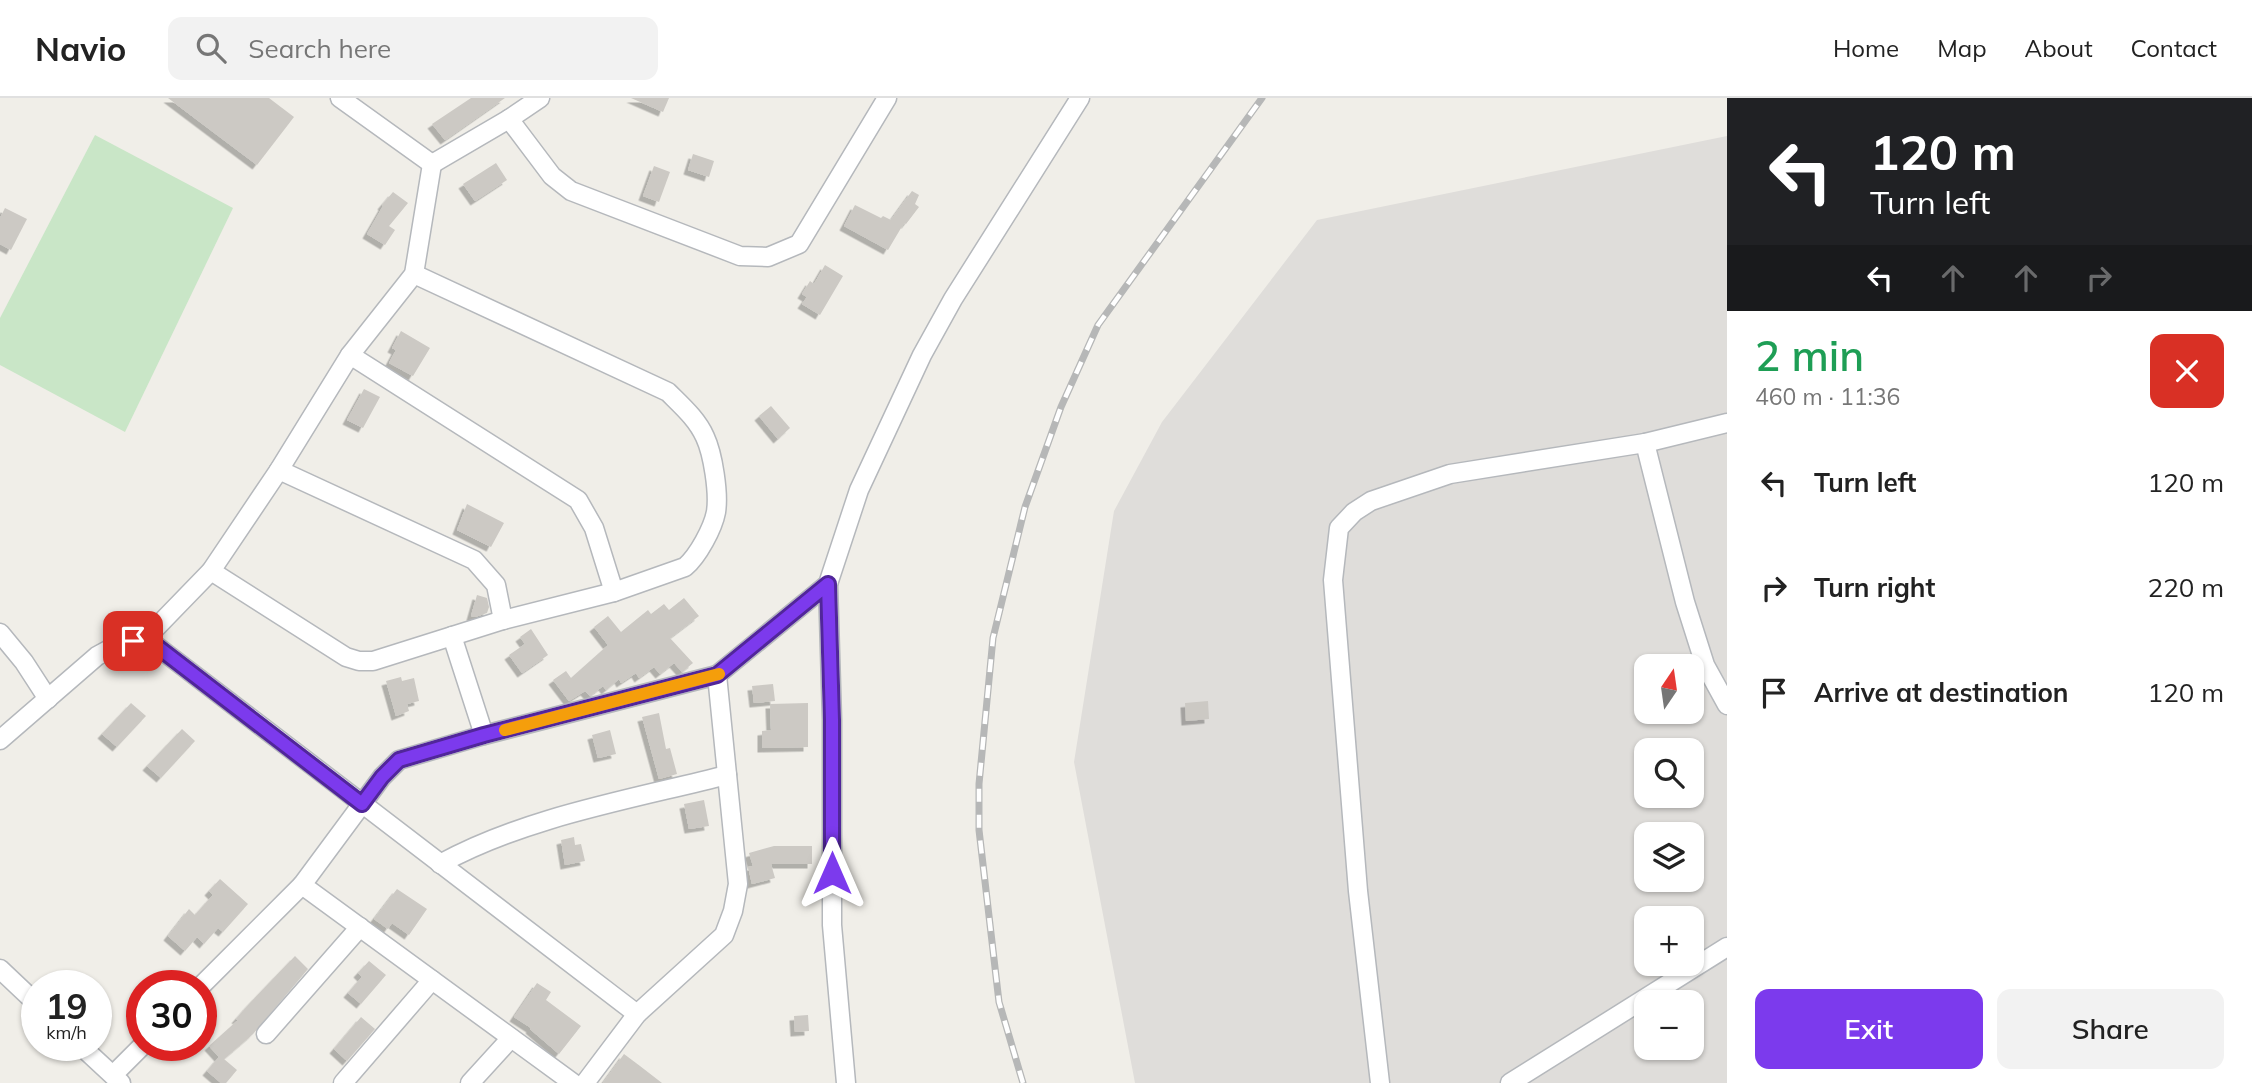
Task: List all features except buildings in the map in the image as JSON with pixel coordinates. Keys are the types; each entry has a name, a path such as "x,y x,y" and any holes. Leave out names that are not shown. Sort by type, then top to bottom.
{"street":[{"path":"340,98 432,164"},
{"path":"432,164 540,98"},
{"path":"509,119 552,176 571,191 740,256 768,257 799,244 887,98"},
{"path":"846,1083 832,925 832,720 828,584 859,490 922,355 953,299 1080,98"},
{"path":"0,740 97,656 119,644 146,638 211,571 279,470 349,355 414,274 432,164"},
{"path":"211,571 346,657 373,661 503,620 614,592 685,567 701,548 716,512 715,474 707,439 696,421 668,392 414,274"},
{"path":"349,355 578,500 594,528 614,592"},
{"path":"1380,1083 1358,891 1333,580 1339,528 1354,512 1371,501 1450,474 1645,443 1727,423"},
{"path":"1645,443 1685,602 1705,665 1727,705"},
{"path":"279,470 474,560 496,585 503,620"},
{"path":"217,970 302,885 382,777 399,760 484,735 717,675 828,584"},
{"path":"0,633 24,662 48,699"},
{"path":"452,636 484,735"},
{"path":"146,638 637,1014"},
{"path":"585,1083 637,1014 724,935 733,911 738,884 717,675"},
{"path":"440,864 474,845 525,826 727,775"},
{"path":"302,885 573,1083"},
{"path":"266,1034 360,927"},
{"path":"1510,1083 1727,947"},
{"path":"0,969 21,989"},
{"path":"343,1083 432,980"},
{"path":"470,1083 511,1038"},
{"path":"97,1061 117,1079 131,1061"}],"shaded area":[{"path":"1727,136 1727,1083 1135,1083 1074,762 1114,511 1162,422 1317,220"}],"green space":[{"path":"95,135 233,208 125,432 0,365 0,318"}],"railway":[{"path":"1023,1083 999,1002 979,830 979,784 993,638 1025,507 1061,407 1098,325 1262,98"}],"slow traffic":[{"path":"505,730 719,674"}],"route":[{"path":"133,641 146,638 362,804 399,760 484,735 717,675 828,584 832,720 832,873"}]}
